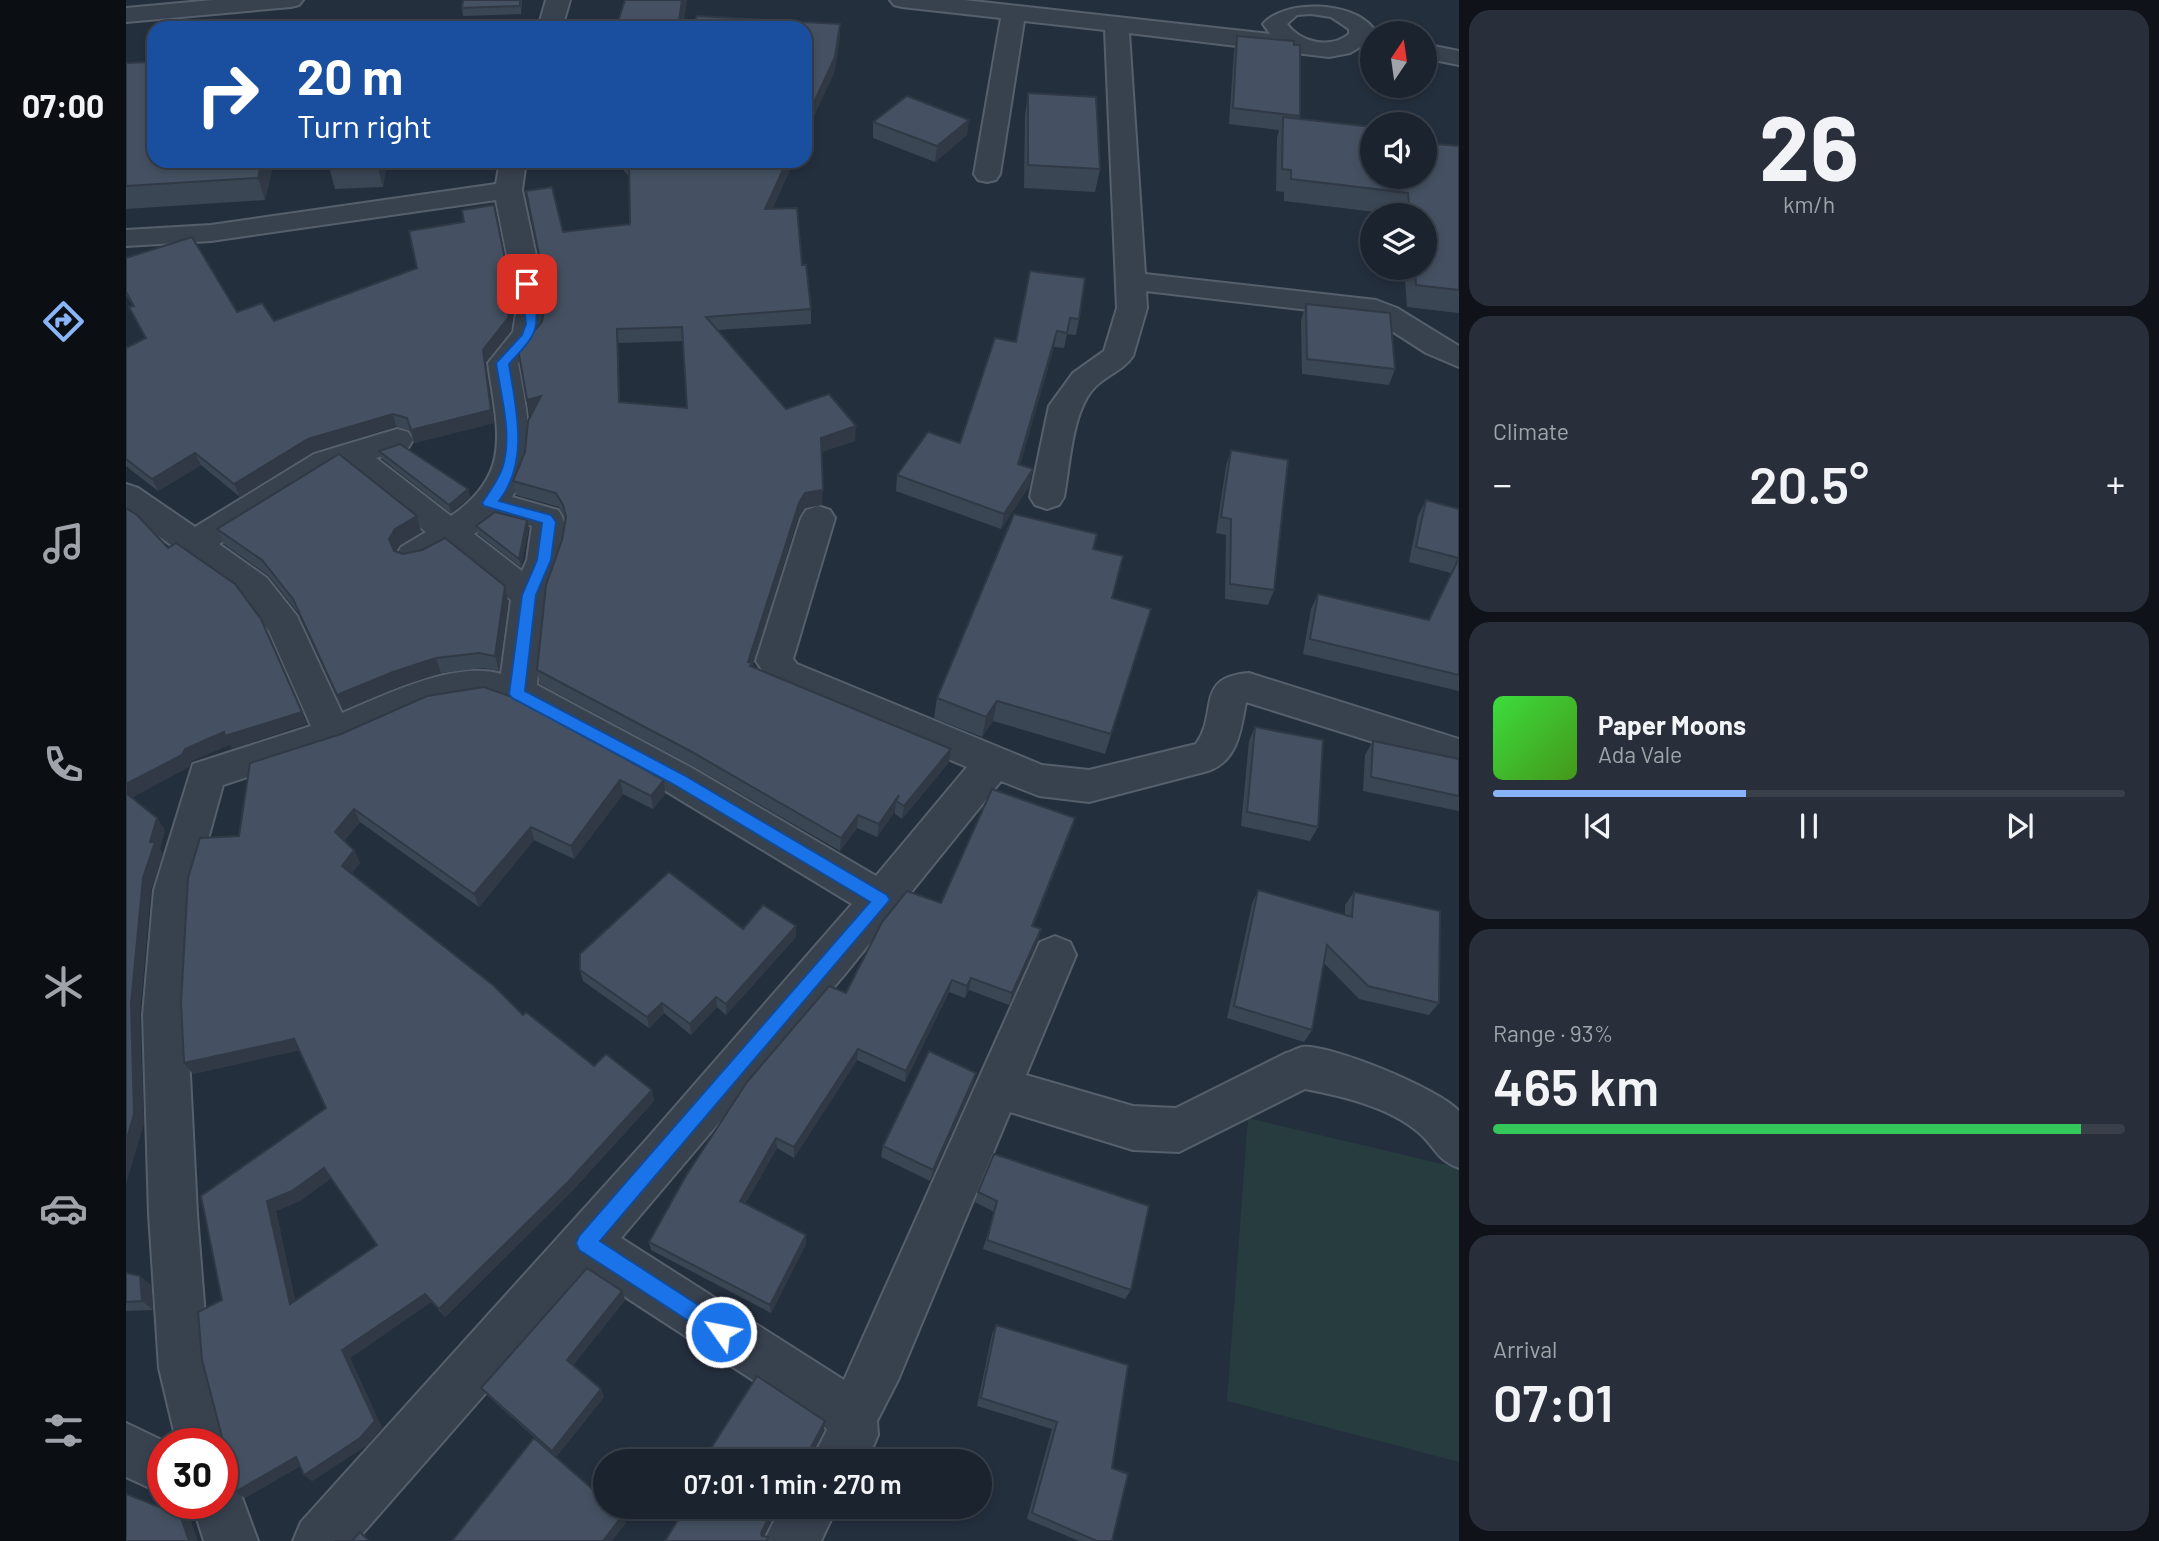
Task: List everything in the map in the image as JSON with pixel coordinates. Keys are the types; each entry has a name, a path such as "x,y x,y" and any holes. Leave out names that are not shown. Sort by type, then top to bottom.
{"street":[{"path":"126,15 291,0"},
{"path":"552,21 558,0"},
{"path":"902,0 1360,53"},
{"path":"1117,25 1208,24 1292,6 1351,12 1361,28 1361,36 1356,43 1331,49"},
{"path":"1292,6 1278,17 1275,24 1278,32 1299,45"},
{"path":"987,174 1014,12"},
{"path":"1047,497 1065,406 1084,380 1118,356 1132,308 1117,25"},
{"path":"1437,54 1459,58"},
{"path":"1437,61 1459,64"},
{"path":"126,238 211,233 511,176 532,307 532,324 528,336 503,363 513,444 510,466 500,489 489,503 413,556"},
{"path":"1131,281 1376,309 1391,315 1410,332 1459,357"},
{"path":"194,544 314,468 349,453 397,440"},
{"path":"349,453 529,595"},
{"path":"126,496 255,587 284,625 333,734"},
{"path":"489,503 546,518 549,522 544,560 529,595 517,694"},
{"path":"818,518 774,661 784,674 1039,780 1089,786 1208,756 1221,738 1229,693 1237,688 1249,687 1459,754"},
{"path":"199,1428 184,1368 173,1214 165,1015 173,890 207,775 333,734 395,705 440,690 488,684 517,694 678,779 881,900"},
{"path":"320,1541 586,1243 881,900 993,762"},
{"path":"845,1440 1055,955"},
{"path":"999,1088 1133,1128 1180,1130 1302,1068 1321,1070 1412,1104 1433,1116 1459,1146"},
{"path":"586,1243 843,1409 845,1440"},
{"path":"126,1449 147,1460"},
{"path":"223,1519 231,1541"},
{"path":"791,1541 804,1519"}],"green space":[{"path":"1248,1118 1459,1168 1459,1462 1227,1401"}],"building":[{"path":"463,0 520,0 520,6 462,8"},
{"path":"625,0 682,0 679,21 618,21"},
{"path":"697,16 786,21 694,21"},
{"path":"812,22 840,24 835,57 812,107"},
{"path":"1237,36 1294,41 1294,45 1300,45 1300,116 1233,108"},
{"path":"147,62 147,168 260,168 258,178 126,186 126,63"},
{"path":"1028,93 1096,97 1100,169 1028,165"},
{"path":"907,96 969,120 937,146 873,122"},
{"path":"1283,117 1360,126 1360,187 1291,179 1291,170 1282,169"},
{"path":"1437,144 1459,146 1459,290 1416,285 1416,280 1437,280 1437,203 1409,203 1408,193 1375,189 1437,189"},
{"path":"629,168 784,168 765,209 797,208 802,265 806,265 811,309 706,317 786,409 829,394 856,426 821,438 823,490 805,493 799,503 748,662 752,663 750,666 951,749 904,806 896,801 899,795 879,824 858,815 841,838 692,752 537,670 546,585 562,540 566,517 556,493 513,481 525,452 528,421 541,396 527,400 518,349 542,322 547,293 526,191 552,187 563,232 630,224","holes":["682,327 687,408 619,402 617,329"]},
{"path":"494,205 512,294 508,318 483,350 491,410 411,430 407,418 393,414 308,439 234,484 195,453 152,479 126,459 126,348 146,338 129,307 134,306 126,292 126,258 192,237 237,312 262,303 274,321 417,268 409,231 464,222 462,210"},
{"path":"1030,271 1085,278 1079,319 1070,318 1067,333 1057,331 1018,464 1033,469 1004,514 897,475 928,432 960,443 995,338 1016,342"},
{"path":"1306,304 1390,313 1395,369 1307,359"},
{"path":"400,444 468,489 449,505 379,451"},
{"path":"1231,450 1288,460 1274,590 1230,584 1231,519 1221,517"},
{"path":"339,454 417,516 395,529 389,539 394,551 403,554 422,550 445,538 505,586 495,656 479,653 436,658 337,695 293,599 262,560 217,529"},
{"path":"1426,500 1459,509 1459,558 1416,547"},
{"path":"126,508 137,515 168,548 176,543 235,584 261,619 302,712 225,736 224,732 185,749 182,755 126,784"},
{"path":"495,512 527,520 519,559 476,526"},
{"path":"1014,514 1097,534 1093,549 1123,556 1112,598 1151,609 1111,734 997,701 986,717 937,698"},
{"path":"1459,558 1459,675 1310,639 1318,594 1429,620"},
{"path":"484,687 512,697 664,780 651,796 620,780 571,846 531,827 474,894 354,809 335,832 354,850 342,866 494,986 523,1015 526,1012 594,1066 606,1054 652,1090 569,1181 439,1309 425,1294 342,1350 375,1421 360,1438 304,1475 296,1457 238,1490 238,1428 220,1428 202,1360 198,1312 222,1300 201,1196 326,1108 294,1039 184,1063 181,1003 188,878 200,838 239,836 250,763 341,734 427,696","holes":["324,1168 377,1245 290,1304 267,1201 292,1191"]},
{"path":"1255,727 1323,740 1318,827 1247,812"},
{"path":"1373,741 1459,759 1459,796 1371,777"},
{"path":"992,789 1075,818 1032,926 1041,929 1012,993 971,978 967,986 952,980 906,1071 858,1049 794,1147 776,1138 740,1201 806,1235 770,1305 649,1242 687,1174 747,1082 829,986 846,993 882,922 907,891 941,903"},
{"path":"126,793 157,818 150,842 155,842 143,878 131,1004 134,1114 126,1142"},
{"path":"669,872 743,929 763,905 796,926 726,1004 716,997 690,1024 662,1003 647,1017 580,970 580,954"},
{"path":"1258,890 1352,917 1354,892 1440,911 1439,1003 1368,986 1327,945 1312,1030 1234,1006"},
{"path":"929,1051 976,1073 933,1170 883,1146"},
{"path":"994,1154 1149,1206 1131,1290 987,1240 997,1201 978,1192"},
{"path":"587,1268 622,1291 567,1360 601,1389 552,1451 481,1388"},
{"path":"126,1273 140,1276 142,1301 126,1302"},
{"path":"996,1325 1128,1365 1112,1468 1128,1474 1112,1541 1097,1541 1032,1513 1057,1422 981,1398"},
{"path":"757,1376 825,1421 810,1449 711,1449"},
{"path":"534,1438 593,1490 593,1519 620,1519 603,1541 452,1541"},
{"path":"126,1494 147,1502 147,1519 181,1519 189,1541 126,1541"},
{"path":"679,1519 768,1519 761,1533 762,1536 768,1537 766,1541 665,1541"},
{"path":"360,1532 369,1541 352,1541"}],"route":[{"path":"527,284 532,307 532,324 528,336 503,363 513,444 510,466 500,489 489,503 546,518 549,522 544,560 529,595 517,694 526,696 678,779 881,900 586,1243 721,1332"}]}
